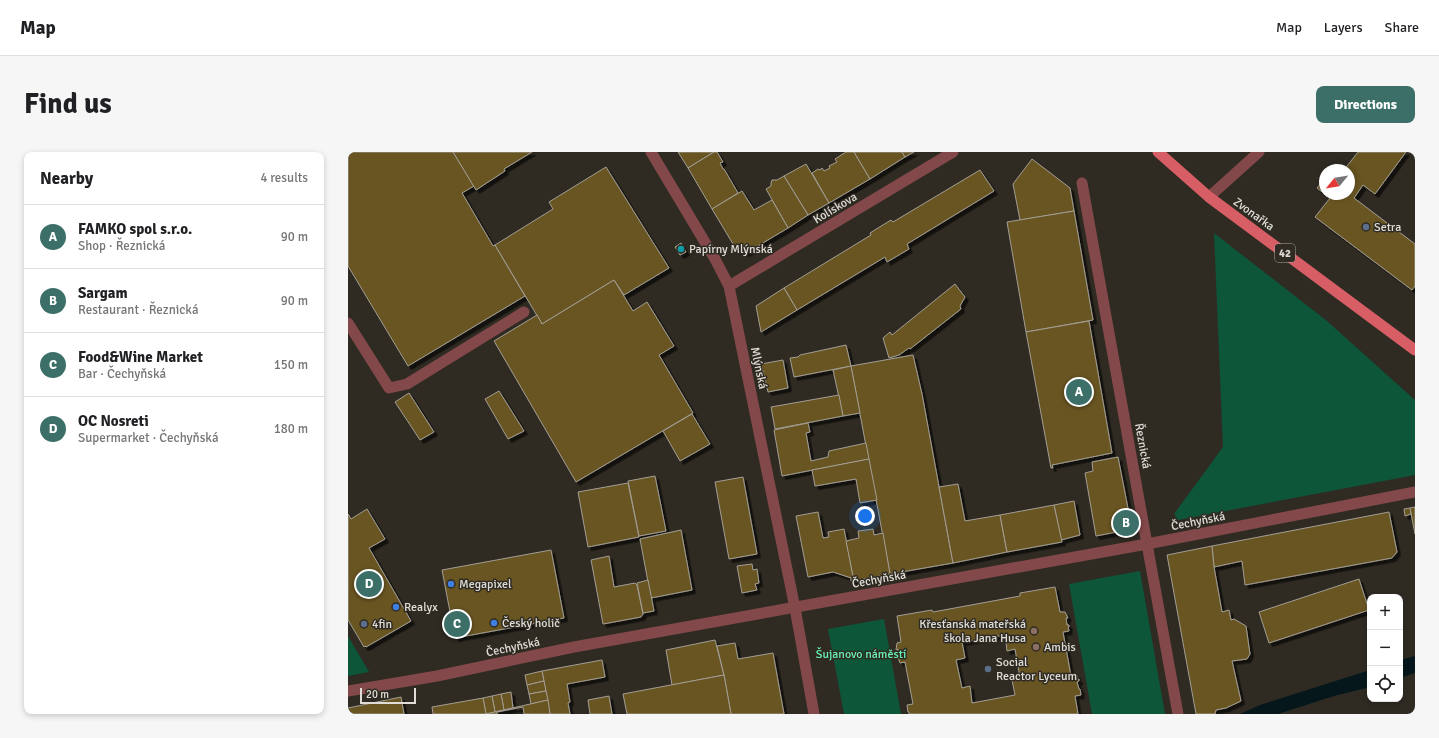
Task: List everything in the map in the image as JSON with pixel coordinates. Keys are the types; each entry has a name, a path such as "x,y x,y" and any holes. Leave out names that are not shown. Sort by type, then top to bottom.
{"main road":[{"name":"Zvonařka","path":"1158,152 1209,197 1415,350"}],"street":[{"name":"Mlýnská","path":"651,152 715,259 729,286 795,608"},
{"name":"Kolískova","path":"729,286 954,152"},
{"path":"1209,197 1259,152"},
{"name":"Řeznická","path":"1082,182 1146,544 1178,714"},
{"path":"348,323 389,388 407,384 524,312"},
{"name":"Čechyňská","path":"348,691 437,676 574,647 1146,544 1415,492"},
{"path":"795,608 814,714"}],"green space":[{"path":"1214,233 1327,321 1415,400 1415,475 1178,520 1174,514 1223,447"},
{"path":"1140,571 1165,714 1092,714 1069,584"},
{"name":"Šujanovo náměstí","path":"884,619 901,714 844,714 828,629"},
{"path":"348,636 369,672 348,676"}],"shaded area":[{"path":"1415,656 1415,673 1403,677 1403,659"},
{"path":"1367,671 1367,688 1334,696 1278,714 1240,714 1260,705"}],"building":[{"path":"348,152 453,152 474,186 462,193 493,246 495,245 525,296 408,366 348,266"},
{"path":"453,152 532,152 504,169 505,171 476,190"},
{"path":"678,152 714,152 688,168"},
{"path":"714,152 717,152 723,162 720,163 738,193 712,209 688,168"},
{"path":"846,152 854,152 870,179 829,203 812,173 818,169 820,170 822,168 824,171 830,168 829,166 837,162 835,159"},
{"path":"854,152 902,152 905,157 870,179"},
{"path":"902,152 914,152 905,157"},
{"path":"1358,152 1406,152 1375,194 1363,185 1355,197 1355,164 1349,164"},
{"path":"1032,159 1070,188 1074,211 1020,220 1013,184"},
{"path":"806,164 829,203 808,215 784,176"},
{"path":"606,167 669,268 624,295 614,280 542,324 495,245 553,209 549,202"},
{"path":"980,170 994,191 907,244 909,249 887,262 885,257 797,310 784,288 871,235 870,233 891,220 893,222"},
{"path":"784,176 808,215 788,228 766,189 771,186 772,180 777,180"},
{"path":"742,191 754,210 772,200 788,228 746,253 740,252 736,249 712,209"},
{"path":"1355,199 1415,244 1415,286 1412,290 1315,217 1328,200 1355,200"},
{"path":"1074,211 1093,320 1026,332 1007,222"},
{"name":"Papírny Mlýnská","path":"681,243 686,252 680,255 675,247"},
{"path":"614,280 633,311 647,302 674,346 659,355 693,413 576,482 494,341 537,315 542,324"},
{"path":"955,284 965,297 960,306 961,309 910,349 909,348 899,355 889,358 883,338 890,332 892,335"},
{"path":"784,288 797,310 761,332 756,306"},
{"path":"1089,321 1112,453 1052,465 1053,468 1051,468 1026,332"},
{"path":"846,345 851,366 794,377 790,358"},
{"path":"913,355 922,394 953,563 890,574 851,366"},
{"path":"783,360 788,388 768,392 761,364"},
{"path":"851,366 860,413 843,416 833,370"},
{"path":"499,391 524,431 508,439 485,399"},
{"path":"409,393 434,432 420,440 395,402"},
{"path":"839,395 843,416 775,429 771,407"},
{"path":"692,414 710,444 680,461 663,431"},
{"path":"808,423 810,432 806,433 811,461 828,457 829,451 866,443 869,459 782,476 774,430"},
{"path":"1118,457 1132,529 1096,536 1085,473 1093,471 1092,462"},
{"path":"869,459 877,500 860,503 856,479 815,486 812,470"},
{"path":"655,476 666,531 639,536 628,481"},
{"path":"743,477 757,554 729,559 715,482"},
{"path":"628,483 639,537 588,547 578,492"},
{"path":"958,484 965,521 1000,515 1007,552 953,563 939,487"},
{"path":"1074,501 1080,535 1061,540 1054,505"},
{"path":"1054,505 1062,542 1007,552 1000,515"},
{"path":"1415,507 1415,534 1410,508"},
{"path":"1410,508 1411,514 1405,516 1404,509"},
{"path":"367,509 385,539 369,548 411,621 364,647 348,620 348,514 351,519"},
{"path":"818,512 823,538 829,537 828,532 844,529 854,581 851,581 851,578 833,572 808,577 796,516"},
{"path":"1389,512 1397,552 1392,558 1245,585 1242,561 1214,567 1212,546"},
{"path":"873,529 874,535 883,533 890,574 854,581 846,541 859,538 858,531"},
{"path":"681,530 692,590 651,598 640,539"},
{"path":"1212,546 1222,612 1229,610 1231,620 1234,619 1246,626 1250,654 1247,659 1232,661 1241,701 1226,708 1216,710 1215,714 1196,714 1167,555"},
{"path":"551,550 564,618 455,638 442,570"},
{"path":"609,556 614,587 635,583 637,585 643,614 641,617 603,624 591,560"},
{"path":"752,564 753,570 757,569 759,583 755,584 757,590 742,593 737,566"},
{"path":"1359,579 1367,604 1367,611 1269,643 1259,612"},
{"path":"648,580 654,611 643,613 637,583"},
{"path":"1055,587 1060,612 1065,612 1068,618 1066,618 1067,625 1069,625 1069,631 1063,632 1071,676 1077,675 1077,680 1079,679 1077,682 1081,695 1075,696 1078,714 909,714 907,705 913,704 905,662 900,663 898,649 896,650 897,643 901,642 897,616 932,610 933,612 1020,596 1020,593","holes":["1005,635 1007,651 1015,649 1020,678 1012,680 1015,695 972,703 970,686 962,688 956,660 965,658 962,642"]},
{"path":"715,640 724,675 672,685 666,650"},
{"path":"735,643 738,659 773,653 784,714 731,714 717,646"},
{"path":"602,660 605,677 567,684 570,714 550,714 542,671"},
{"path":"542,671 544,681 527,685 525,675"},
{"path":"724,675 731,714 627,714 623,694"},
{"path":"544,681 546,691 529,694 527,685"},
{"path":"546,691 548,700 531,704 529,694"},
{"path":"511,692 513,708 504,710 501,694"},
{"path":"501,694 504,710 495,712 492,696"},
{"path":"492,696 495,712 486,714 483,698"},
{"path":"609,696 612,714 590,714 588,700"},
{"path":"401,697 404,714 349,714 348,708"},
{"path":"483,698 486,714 433,714 432,707"},
{"path":"548,700 550,714 524,714 523,707 497,712 497,714 486,714"}],"place":[{"name":"Setra","path":"1366,227"},
{"name":"Papírny Mlýnská","path":"681,249"},
{"name":"FAMKO spol s.r.o.","path":"1079,392"},
{"name":"Sargam","path":"1126,523"},
{"name":"OC Nosreti","path":"369,584"},
{"name":"Megapixel","path":"451,584"},
{"name":"Realyx","path":"396,607"},
{"name":"Český holič","path":"494,623"},
{"name":"4fin","path":"364,624"},
{"name":"Food&Wine Market","path":"457,624"},
{"name":"Křesťanská mateřská škola Jana Husa","path":"1034,631"},
{"name":"Ambis","path":"1036,647"},
{"name":"Social Reactor Lyceum","path":"988,669"}]}
